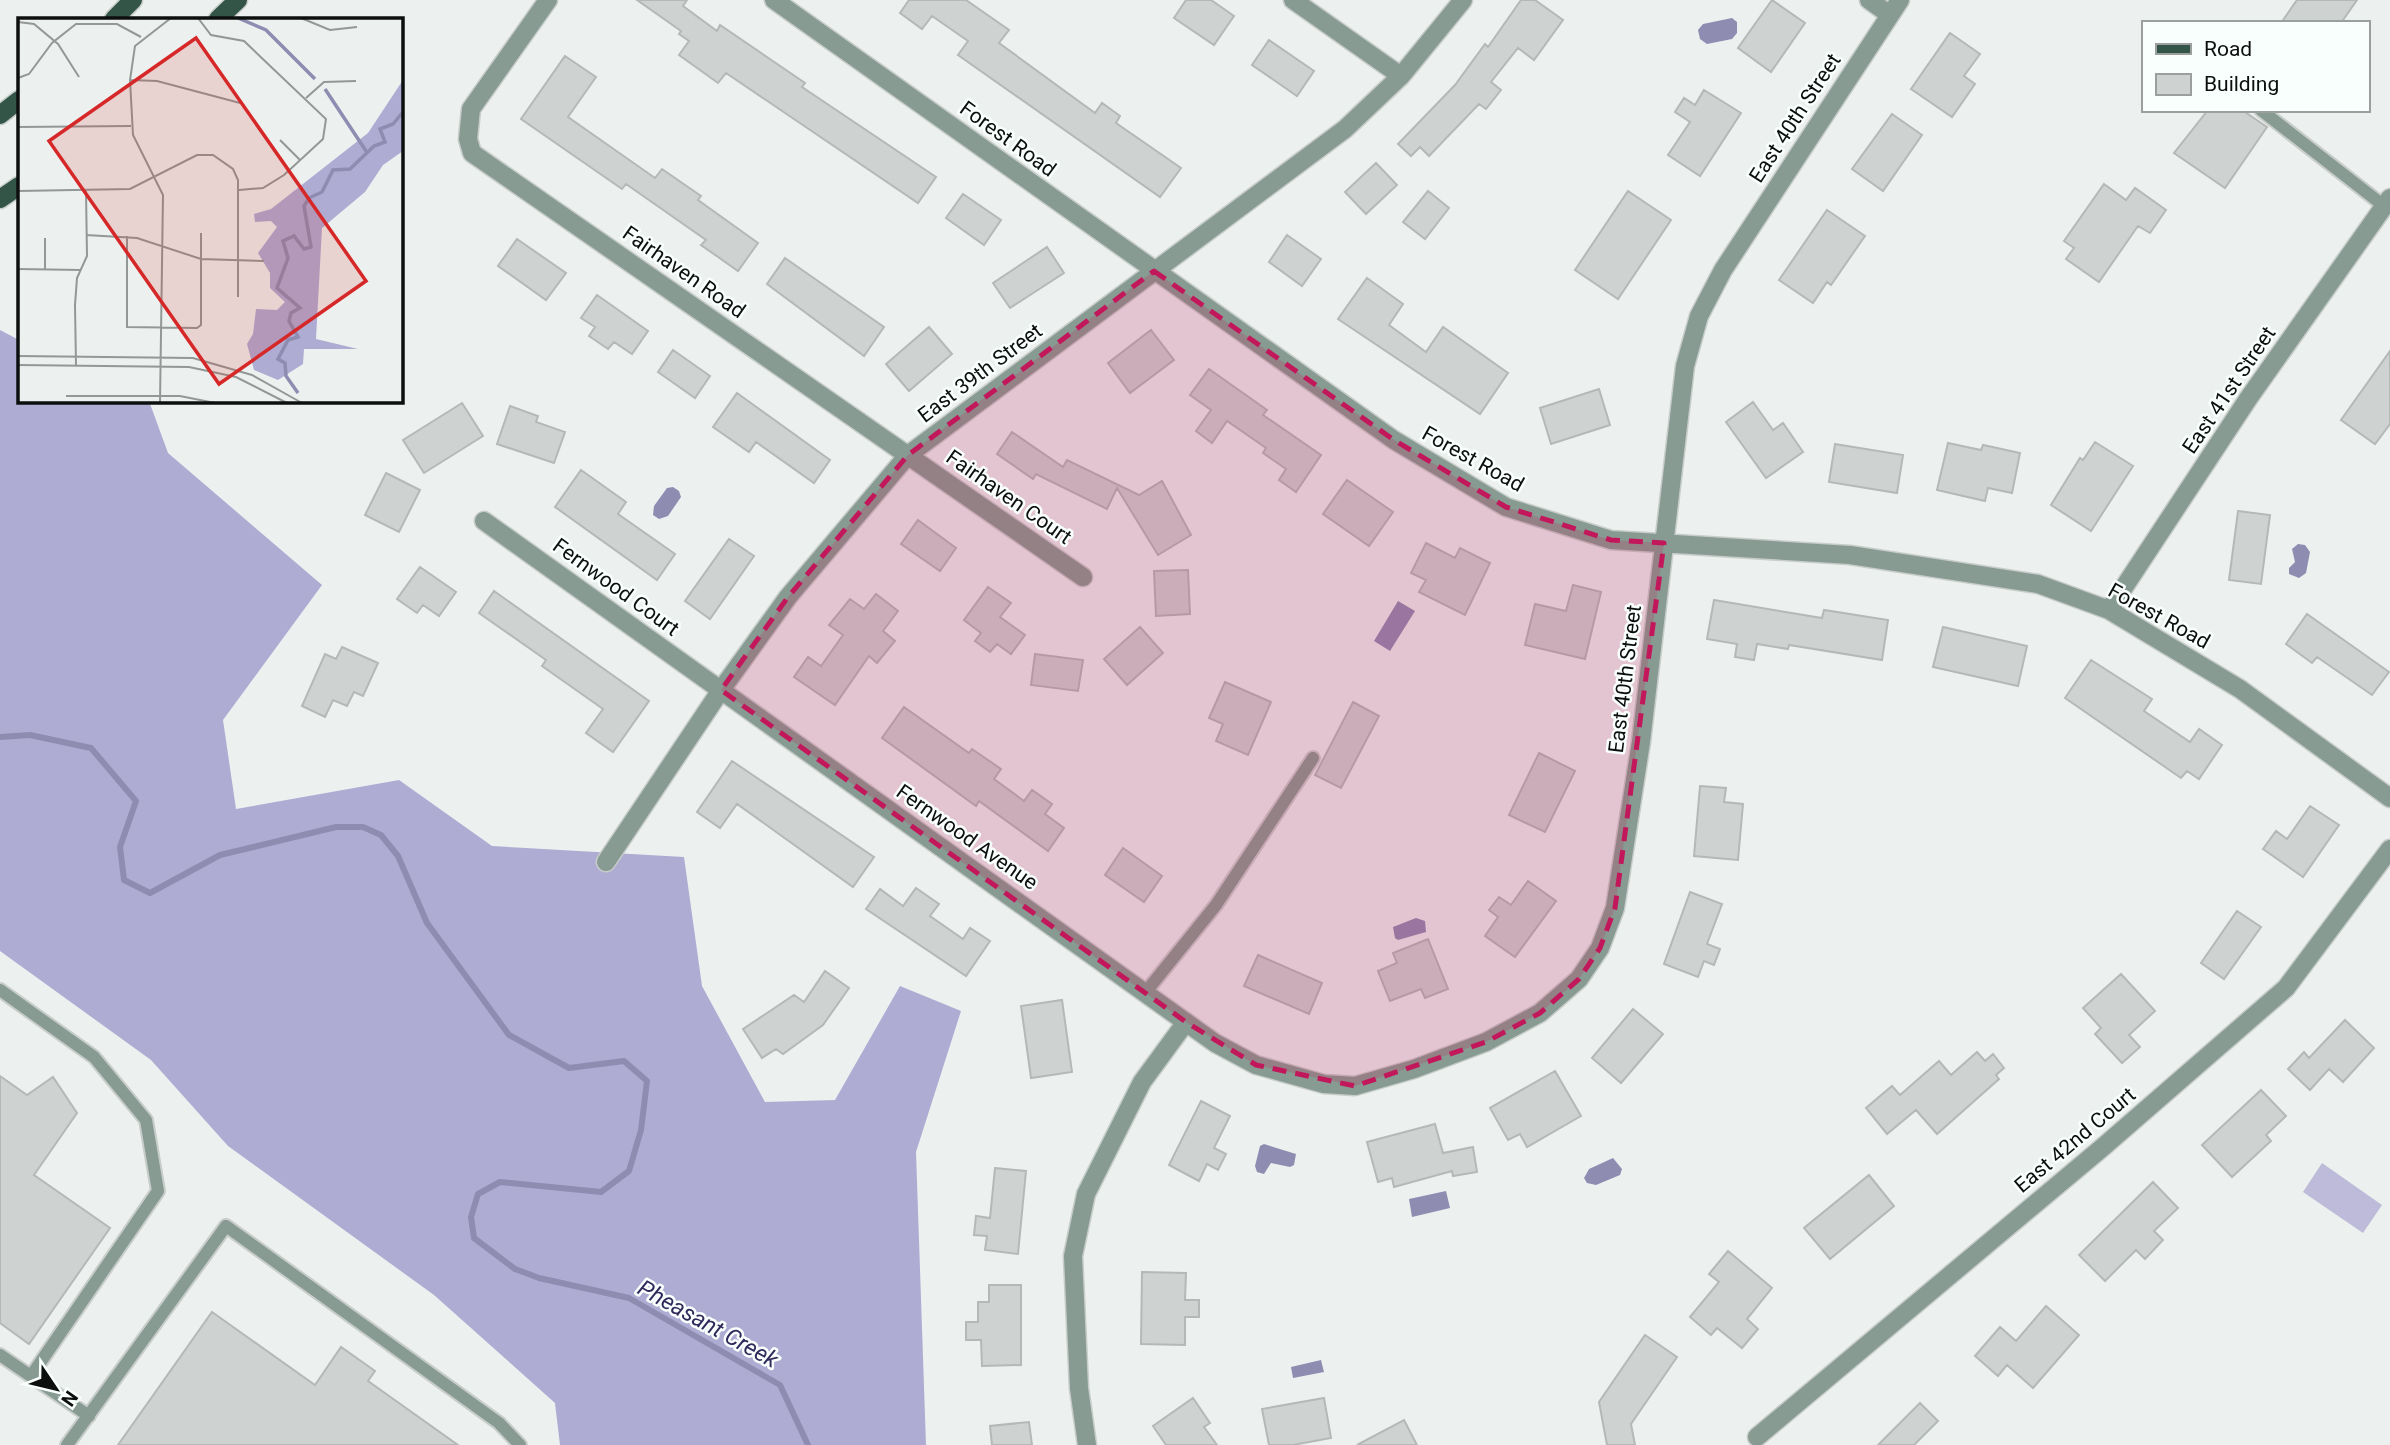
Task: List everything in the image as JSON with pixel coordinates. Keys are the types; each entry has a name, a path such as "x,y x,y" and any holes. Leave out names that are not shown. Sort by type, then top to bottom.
{"main road":[{"path":"115,18 134,0"},
{"path":"219,18 238,0"},
{"path":"0,115 18,101"},
{"path":"0,199 18,187"}],"street":[{"name":"Fairhaven Road","path":"548,0 473,107 468,139 472,153 908,455"},
{"name":"Forest Road","path":"774,0 1394,440 1506,507 1611,540 1864,557 2038,584 2109,610 2240,689 2390,798"},
{"path":"1293,0 1401,76"},
{"name":"East 39th Street","path":"606,862 721,690 788,597 908,455 1345,129 1401,76 1463,0"},
{"path":"1869,0 1895,7"},
{"name":"East 40th Street","path":"1186,1022 1215,1043 1256,1065 1324,1084 1354,1086 1414,1069 1486,1042 1540,1013 1579,979 1600,948 1615,908 1641,742 1685,366 1699,316 1723,270 1895,7"},
{"name":"East 41st Street","path":"2109,610 2248,399 2387,202"},
{"name":"Fairhaven Court","path":"908,455 1083,577"},
{"name":"Fernwood Court","path":"484,521 721,690"},
{"name":"Fernwood Avenue","path":"721,690 1186,1022"},
{"name":"East 42nd Court","path":"1757,1437 2113,1139 2286,988 2390,849"},
{"path":"1087,1445 1079,1388 1073,1256 1086,1194 1142,1082 1186,1022"}],"lane":[{"path":"2264,112 2387,202"},
{"path":"1145,993 1231,885 1313,758"},
{"path":"0,990 94,1056 146,1120 158,1191 32,1376"},
{"path":"67,1445 226,1226 499,1423 520,1445"},
{"path":"0,1355 89,1416"}],"highlighted area":[{"path":"1154,271 1394,440 1506,507 1611,540 1664,543 1615,908 1600,948 1579,979 1540,1013 1486,1042 1355,1086 1256,1065 1186,1022 721,690 788,597 908,455"}],"shaded area":[{"path":"1732,18 1737,22 1737,33 1732,39 1707,44 1700,39 1698,30 1703,24"},
{"path":"0,330 18,339 18,402 149,402 168,453 322,585 223,720 236,809 399,780 492,846 684,857 702,986 765,1102 835,1100 900,986 961,1011 916,1152 926,1445 560,1445 555,1403 434,1295 228,1146 151,1060 0,951"},
{"path":"673,487 679,491 681,497 668,516 659,519 653,515 654,506 667,488"},
{"path":"2298,544 2305,545 2310,552 2306,573 2299,578 2289,574 2289,568 2295,562 2292,549"},
{"path":"1398,601 1415,611 1390,651 1374,641"},
{"path":"1416,918 1425,921 1426,932 1398,940 1395,938 1393,927"},
{"path":"1264,1144 1296,1154 1294,1165 1290,1167 1271,1163 1264,1174 1257,1172 1255,1166 1260,1146"},
{"path":"1613,1158 1622,1169 1620,1175 1596,1185 1587,1183 1584,1178 1589,1169"},
{"path":"2322,1163 2382,1205 2363,1233 2303,1192"},
{"path":"1446,1191 1450,1208 1412,1217 1409,1199"},
{"path":"1321,1360 1324,1372 1293,1378 1291,1367"}],"building":[{"path":"637,0 687,0 683,6 717,31 720,25 805,83 802,87 936,177 918,203 726,73 718,83 679,55 689,41 679,34 681,31"},
{"path":"909,0 966,0 1009,30 999,43 1095,113 1102,103 1120,116 1116,123 1181,168 1160,197 958,55 968,41 932,16 922,29 900,13"},
{"path":"1186,0 1211,0 1234,16 1214,45 1174,18"},
{"path":"1521,0 1535,0 1563,20 1534,60 1518,48 1491,82 1501,90 1486,109 1479,104 1429,156 1420,147 1411,156 1398,144 1455,85 1485,44 1488,47"},
{"path":"1772,0 1805,23 1771,72 1738,48"},
{"path":"2297,0 2357,0 2342,21 2282,21"},
{"path":"1950,33 1980,54 1964,76 1975,84 1952,117 1911,89"},
{"path":"1269,40 1314,71 1297,96 1252,65"},
{"path":"565,56 596,77 568,117 655,178 662,169 701,196 698,200 758,243 738,271 701,245 706,240 626,184 622,189 521,119"},
{"path":"1704,90 1741,113 1700,176 1668,155 1690,122 1675,112 1684,98 1695,105"},
{"path":"2206,112 2245,112 2267,127 2225,188 2174,153"},
{"path":"1892,114 1922,135 1883,191 1852,169"},
{"path":"1376,163 1397,185 1366,214 1345,192"},
{"path":"2104,184 2126,200 2135,188 2166,210 2150,233 2138,226 2099,282 2066,259 2074,248 2064,241"},
{"path":"1428,191 1449,208 1425,239 1403,222"},
{"path":"1628,191 1671,220 1618,299 1575,270"},
{"path":"963,194 1001,220 984,245 946,218"},
{"path":"1827,210 1865,236 1831,285 1827,282 1813,303 1779,280"},
{"path":"1287,235 1321,259 1302,286 1269,262"},
{"path":"517,239 566,273 546,300 498,266"},
{"path":"1047,247 1064,273 1010,308 993,283"},
{"path":"785,258 884,327 864,356 767,284"},
{"path":"1367,278 1403,304 1389,325 1426,352 1443,327 1508,373 1480,414 1338,319"},
{"path":"597,295 648,331 632,354 614,342 608,349 589,336 595,327 581,318"},
{"path":"929,327 952,354 909,391 886,364"},
{"path":"1151,330 1174,360 1130,393 1108,363"},
{"path":"673,350 710,376 695,398 658,372"},
{"path":"2390,351 2390,424 2375,444 2341,420"},
{"path":"1209,369 1267,410 1263,415 1321,455 1296,492 1279,480 1286,469 1263,453 1266,448 1227,421 1212,443 1196,431 1211,410 1190,395"},
{"path":"1599,389 1610,425 1551,444 1540,408"},
{"path":"737,393 830,460 814,483 756,442 749,452 713,427"},
{"path":"1753,402 1773,430 1783,423 1803,452 1766,478 1726,422"},
{"path":"462,403 483,436 424,473 403,440"},
{"path":"510,406 538,416 536,422 565,432 554,463 497,444"},
{"path":"1012,432 1063,467 1067,460 1139,495 1162,481 1191,535 1158,555 1117,488 1107,509 1036,474 1033,479 997,454"},
{"path":"2095,442 2133,466 2091,531 2051,505 2080,458 2083,460"},
{"path":"1948,443 1981,450 1983,445 2020,453 2012,493 1988,488 1985,501 1937,490"},
{"path":"1835,444 1903,455 1897,493 1829,482"},
{"path":"581,470 626,502 618,514 675,554 657,580 555,507"},
{"path":"386,473 420,490 399,532 365,515"},
{"path":"1347,480 1393,512 1369,546 1323,514"},
{"path":"2238,511 2270,515 2261,584 2229,580"},
{"path":"918,520 956,548 940,571 901,544"},
{"path":"729,539 754,556 710,619 685,601"},
{"path":"1426,543 1455,558 1460,548 1490,563 1465,615 1419,592 1426,580 1411,573"},
{"path":"420,567 456,592 439,616 423,605 417,613 397,599"},
{"path":"1188,570 1190,614 1156,616 1154,571"},
{"path":"1573,585 1601,592 1585,659 1525,645 1535,604 1566,611"},
{"path":"988,587 1011,603 1000,617 1025,635 1011,654 997,644 990,652 975,641 981,633 964,620"},
{"path":"494,591 649,701 613,752 586,733 603,709 542,666 546,660 479,613"},
{"path":"876,594 898,611 883,631 895,641 877,663 869,656 835,705 794,677 808,657 821,666 843,635 829,625 850,599 864,609"},
{"path":"1714,600 1822,618 1824,610 1888,620 1882,660 1789,645 1788,649 1757,644 1754,660 1735,657 1737,644 1707,639"},
{"path":"2307,614 2389,672 2372,695 2317,657 2312,663 2286,644"},
{"path":"1140,627 1163,653 1127,685 1104,659"},
{"path":"1943,627 2027,646 2018,686 1933,667"},
{"path":"342,647 378,663 363,696 354,692 347,706 333,700 325,717 302,706 325,654 336,659"},
{"path":"1035,654 1083,660 1078,691 1031,685"},
{"path":"2091,660 2152,699 2144,711 2190,742 2199,729 2222,745 2199,779 2187,771 2181,778 2065,698"},
{"path":"1225,682 1271,702 1248,755 1216,741 1223,724 1209,718"},
{"path":"1353,702 1379,716 1341,788 1315,775"},
{"path":"904,707 969,753 972,749 1001,769 994,779 1024,801 1032,790 1052,804 1045,814 1064,828 1048,851 979,801 976,806 882,738"},
{"path":"1539,753 1575,771 1545,832 1509,815"},
{"path":"732,761 874,857 853,887 737,804 720,828 697,812"},
{"path":"1700,786 1726,788 1724,802 1743,804 1738,860 1694,856"},
{"path":"2310,806 2339,825 2303,877 2263,849 2276,831 2287,839"},
{"path":"1123,848 1162,876 1144,902 1105,875"},
{"path":"1528,881 1556,901 1515,957 1485,936 1498,917 1489,910 1499,897 1511,905"},
{"path":"916,888 939,904 930,916 963,939 970,928 990,941 966,976 866,909 880,889 903,906"},
{"path":"1690,892 1722,904 1707,944 1720,949 1714,965 1704,961 1698,977 1664,964"},
{"path":"2237,911 2261,927 2224,979 2201,963"},
{"path":"1428,939 1448,989 1425,998 1421,989 1390,1001 1378,971 1397,963 1393,953"},
{"path":"1258,955 1322,983 1309,1014 1244,986"},
{"path":"825,971 849,988 823,1025 783,1054 776,1049 762,1058 743,1029 794,995 804,1002"},
{"path":"2121,974 2155,1011 2129,1035 2140,1047 2122,1063 2095,1034 2101,1028 2083,1008"},
{"path":"1062,1000 1072,1072 1031,1078 1021,1006"},
{"path":"1633,1009 1663,1034 1621,1083 1592,1058"},
{"path":"2345,1020 2374,1048 2343,1082 2329,1069 2310,1090 2288,1069 2304,1052 2309,1058"},
{"path":"1977,1052 1985,1061 1993,1054 2004,1068 1996,1075 1999,1079 1937,1134 1916,1110 1887,1134 1866,1108 1892,1086 1900,1095 1939,1061 1951,1075"},
{"path":"1555,1071 1581,1116 1527,1147 1520,1134 1508,1140 1490,1108"},
{"path":"0,1076 27,1095 53,1077 77,1113 34,1175 110,1228 29,1344 0,1323"},
{"path":"2261,1090 2286,1116 2266,1135 2271,1141 2232,1177 2202,1145"},
{"path":"1201,1101 1230,1116 1214,1148 1226,1154 1218,1170 1207,1164 1199,1181 1169,1165"},
{"path":"1435,1124 1443,1153 1473,1147 1477,1172 1453,1176 1452,1171 1394,1187 1392,1178 1378,1182 1367,1142"},
{"path":"995,1168 1026,1171 1018,1254 985,1250 987,1236 974,1235 976,1216 990,1218"},
{"path":"1869,1175 1894,1206 1830,1259 1804,1228"},
{"path":"2153,1182 2178,1208 2154,1231 2163,1240 2145,1259 2136,1250 2105,1281 2079,1255"},
{"path":"1728,1251 1772,1288 1747,1319 1758,1329 1742,1348 1717,1328 1711,1335 1690,1317 1719,1282 1709,1274"},
{"path":"1142,1272 1186,1273 1185,1300 1199,1300 1199,1317 1185,1317 1185,1345 1141,1344"},
{"path":"989,1285 1021,1285 1021,1365 982,1366 981,1340 966,1340 966,1322 978,1322 978,1302 989,1302"},
{"path":"2046,1306 2079,1335 2033,1388 2007,1365 1998,1376 1975,1356 2000,1327 2016,1341"},
{"path":"212,1312 315,1385 341,1347 375,1371 368,1381 458,1445 118,1445"},
{"path":"1645,1335 1677,1357 1631,1424 1635,1445 1607,1445 1599,1402"},
{"path":"1193,1398 1210,1423 1204,1427 1217,1445 1166,1445 1153,1426"},
{"path":"1324,1398 1331,1438 1293,1445 1269,1445 1262,1409"},
{"path":"1920,1403 1938,1421 1914,1445 1878,1445"},
{"path":"1404,1420 1417,1445 1357,1445"},
{"path":"1029,1422 1032,1445 992,1445 990,1426"}],"waterway":[{"name":"Pheasant Creek","path":"0,737 30,735 91,748 136,801 120,847 124,880 150,893 220,855 336,827 363,827 381,835 398,856 427,923 509,1035 569,1068 624,1061 647,1081 641,1130 629,1171 601,1192 500,1182 478,1194 471,1217 474,1238 515,1269 539,1278 629,1298 780,1385 808,1445"}]}
